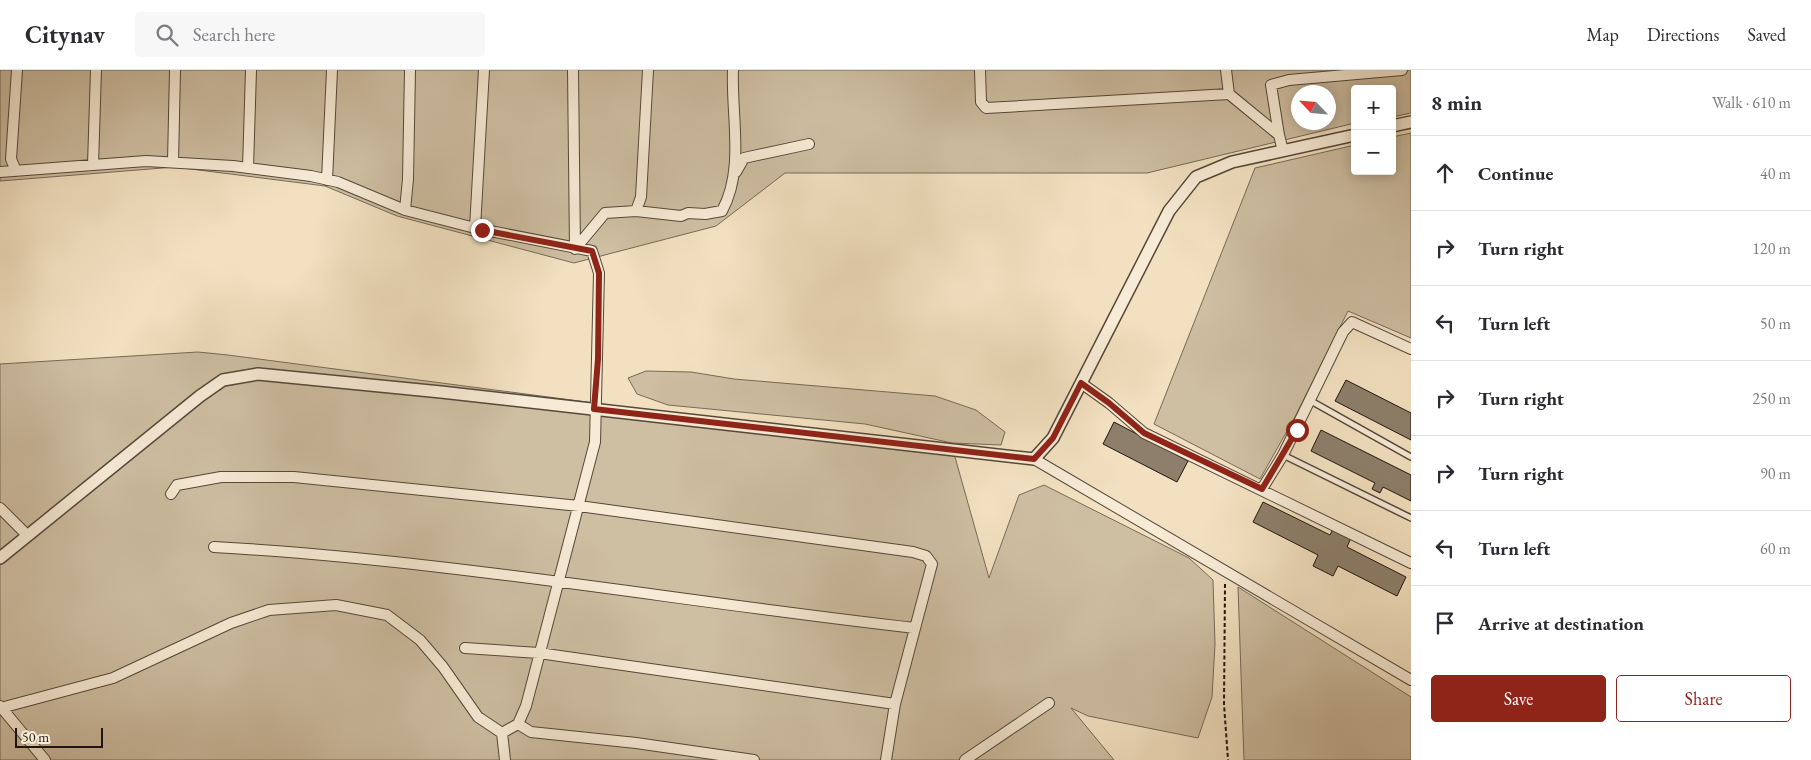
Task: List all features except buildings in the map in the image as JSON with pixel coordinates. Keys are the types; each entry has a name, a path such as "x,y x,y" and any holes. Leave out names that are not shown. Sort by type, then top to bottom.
{"street":[{"path":"16,171 11,159 17,70"},
{"path":"94,165 96,70"},
{"path":"173,162 175,70"},
{"path":"248,168 251,70"},
{"path":"327,180 332,70"},
{"path":"405,210 408,180 410,70"},
{"path":"474,228 484,70"},
{"path":"573,70 575,249"},
{"path":"636,211 641,197 648,70"},
{"path":"575,249 606,213 636,211 681,216 688,212 705,214 722,211 731,194 735,173 734,70"},
{"path":"980,70 981,102 986,108 1229,94 1279,135"},
{"path":"1226,70 1229,94"},
{"path":"1283,152 1271,85 1289,80 1402,70"},
{"path":"1396,125 1411,122"},
{"path":"1034,459 1053,438 1169,211 1196,176 1232,162 1351,136"},
{"path":"735,173 744,158 809,144"},
{"path":"0,172 146,160 248,168 338,182 392,207 474,228 592,251 599,273 598,359 594,409 595,442 538,653 526,706 518,724 502,733"},
{"path":"1262,489 1284,455 1343,332 1352,322 1411,350"},
{"path":"0,558 200,396 223,380 258,374 594,409 1034,459 1411,680"},
{"path":"1081,383 1109,403 1144,433 1411,563"},
{"path":"171,494 177,485 222,477 294,478 579,506 914,552 926,556 932,564 895,704 886,760"},
{"path":"0,508 27,535"},
{"path":"214,547 293,553 559,581 799,615 916,628"},
{"path":"44,760 1,707 113,678 231,623 269,610 336,605 388,615 420,640 443,668 478,717 502,733 505,760"},
{"path":"465,648 538,653 895,704"},
{"path":"965,760 1049,703"},
{"path":"518,724 531,732 636,743 754,760"}],"lane":[{"path":"1312,400 1411,457"},
{"path":"1284,455 1411,518"}],"path":[{"path":"1225,572 1224,704 1228,760"}],"shaded area":[{"path":"0,70 1411,70 1411,113 1396,116 1396,85 1351,85 1351,124 1336,128 1336,85 1291,85 1291,130 1326,130 1147,173 785,173 716,226 574,263 397,216 325,186 175,167 0,181"},
{"path":"1411,133 1411,338 1348,311 1296,415 1260,479 1154,424 1255,168 1351,146 1351,175 1396,175 1396,136"},
{"path":"198,352 953,450 989,578 1019,495 1044,485 1189,558 1213,580 1215,644 1212,697 1198,738 1088,716 1071,708 1114,760 0,760 0,364"},
{"path":"646,371 691,372 734,379 935,396 976,410 1005,432 1001,445 952,443 865,424 668,405 637,394 628,378"},
{"path":"1238,587 1411,697 1411,760 1244,760"}],"route":[{"path":"482,230 563,247 592,251 599,273 598,359 594,409 1034,459 1053,438 1081,383 1109,403 1144,433 1262,489 1284,455 1297,430"}]}
